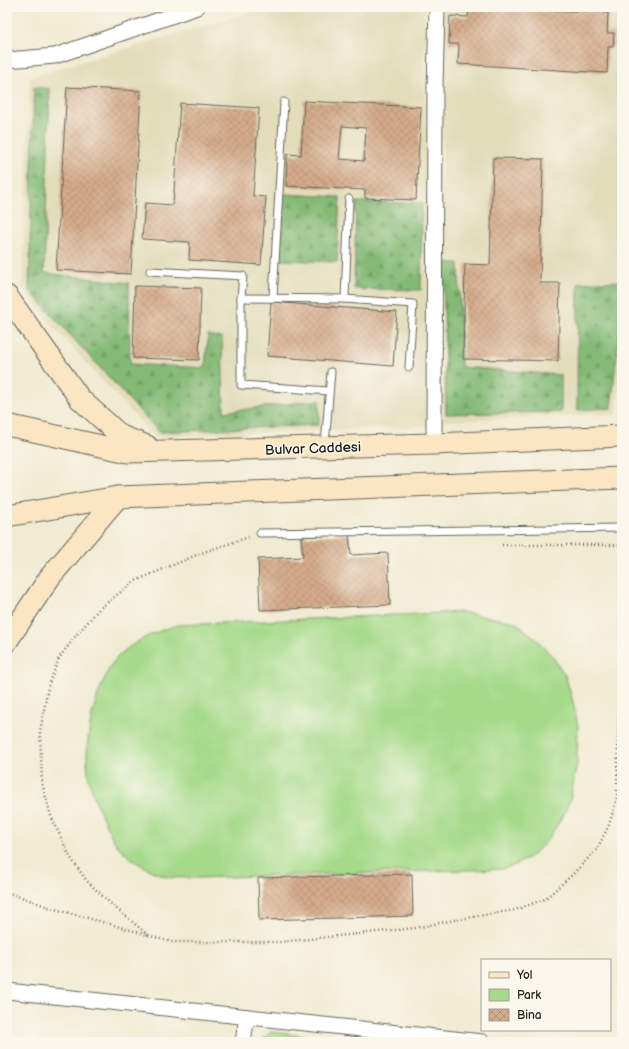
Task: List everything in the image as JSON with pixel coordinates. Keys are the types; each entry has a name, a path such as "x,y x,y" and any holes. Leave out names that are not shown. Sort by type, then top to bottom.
{"main road":[{"path":"7,296 80,399 121,436 161,452"},
{"name":"Bulvar Caddesi","path":"7,425 128,452 434,444 622,436"},
{"path":"7,516 118,497 622,478"},
{"path":"7,641 50,577 118,497"}],"street":[{"path":"7,60 55,56 197,7"},
{"path":"434,444 435,88 437,7"},
{"path":"7,991 482,1042"},
{"path":"243,1042 247,1017"}],"lane":[{"path":"273,298 284,102"},
{"path":"345,299 349,199"},
{"path":"150,271 243,276 241,298 241,385 329,391"},
{"path":"241,298 345,299 413,304 409,367"},
{"path":"325,447 331,372"},
{"path":"260,533 622,528"}],"path":[{"path":"150,936 110,903 86,880 69,855 52,816 42,783 40,732 48,687 59,658 78,633 99,609 135,581 204,552 260,533"},
{"path":"7,892 54,910 171,942 280,942 415,928 515,910 545,899 571,876 597,849 610,825 617,798 621,545 501,545"}],"shaded area":[{"path":"268,7 425,7 429,426 155,437 55,329 22,288 30,77"},
{"path":"442,7 622,7 622,345 617,414 443,421"}],"green space":[{"path":"34,87 50,89 44,273 129,283 130,364 205,368 208,335 222,338 224,412 319,400 319,425 159,432 29,290"},
{"path":"284,194 340,197 337,262 281,260"},
{"path":"356,202 422,203 421,290 354,289"},
{"path":"443,263 459,263 461,367 561,375 561,412 446,414"},
{"path":"622,281 622,307 611,408 577,410 578,283"},
{"path":"462,612 515,622 535,638 552,656 565,675 572,698 578,726 577,764 570,800 563,816 547,841 534,854 516,865 502,869 175,878 158,874 145,867 126,854 115,842 100,813 93,794 88,775 87,755 90,727 99,690 111,665 132,645 159,631 178,625"},
{"path":"271,1032 281,1033 350,1042 260,1042"}],"building":[{"path":"469,7 500,7 608,13 607,33 614,33 613,47 608,47 607,73 458,64 459,44 449,44 450,16 468,17"},
{"path":"67,87 141,91 131,274 56,270"},
{"path":"304,101 421,107 416,200 365,198 365,190 286,186 287,154 301,155","holes":["342,126 366,128 364,161 339,159"]},
{"path":"180,103 259,108 253,196 266,197 261,265 189,260 190,242 142,239 145,203 173,205"},
{"path":"493,158 543,159 540,283 560,283 558,361 463,359 465,264 490,265"},
{"path":"135,286 201,288 199,360 133,358"},
{"path":"271,302 397,312 393,366 267,356"},
{"path":"349,534 351,555 388,553 390,605 260,610 258,559 303,557 301,537"},
{"path":"412,874 413,916 259,920 258,878"}]}
